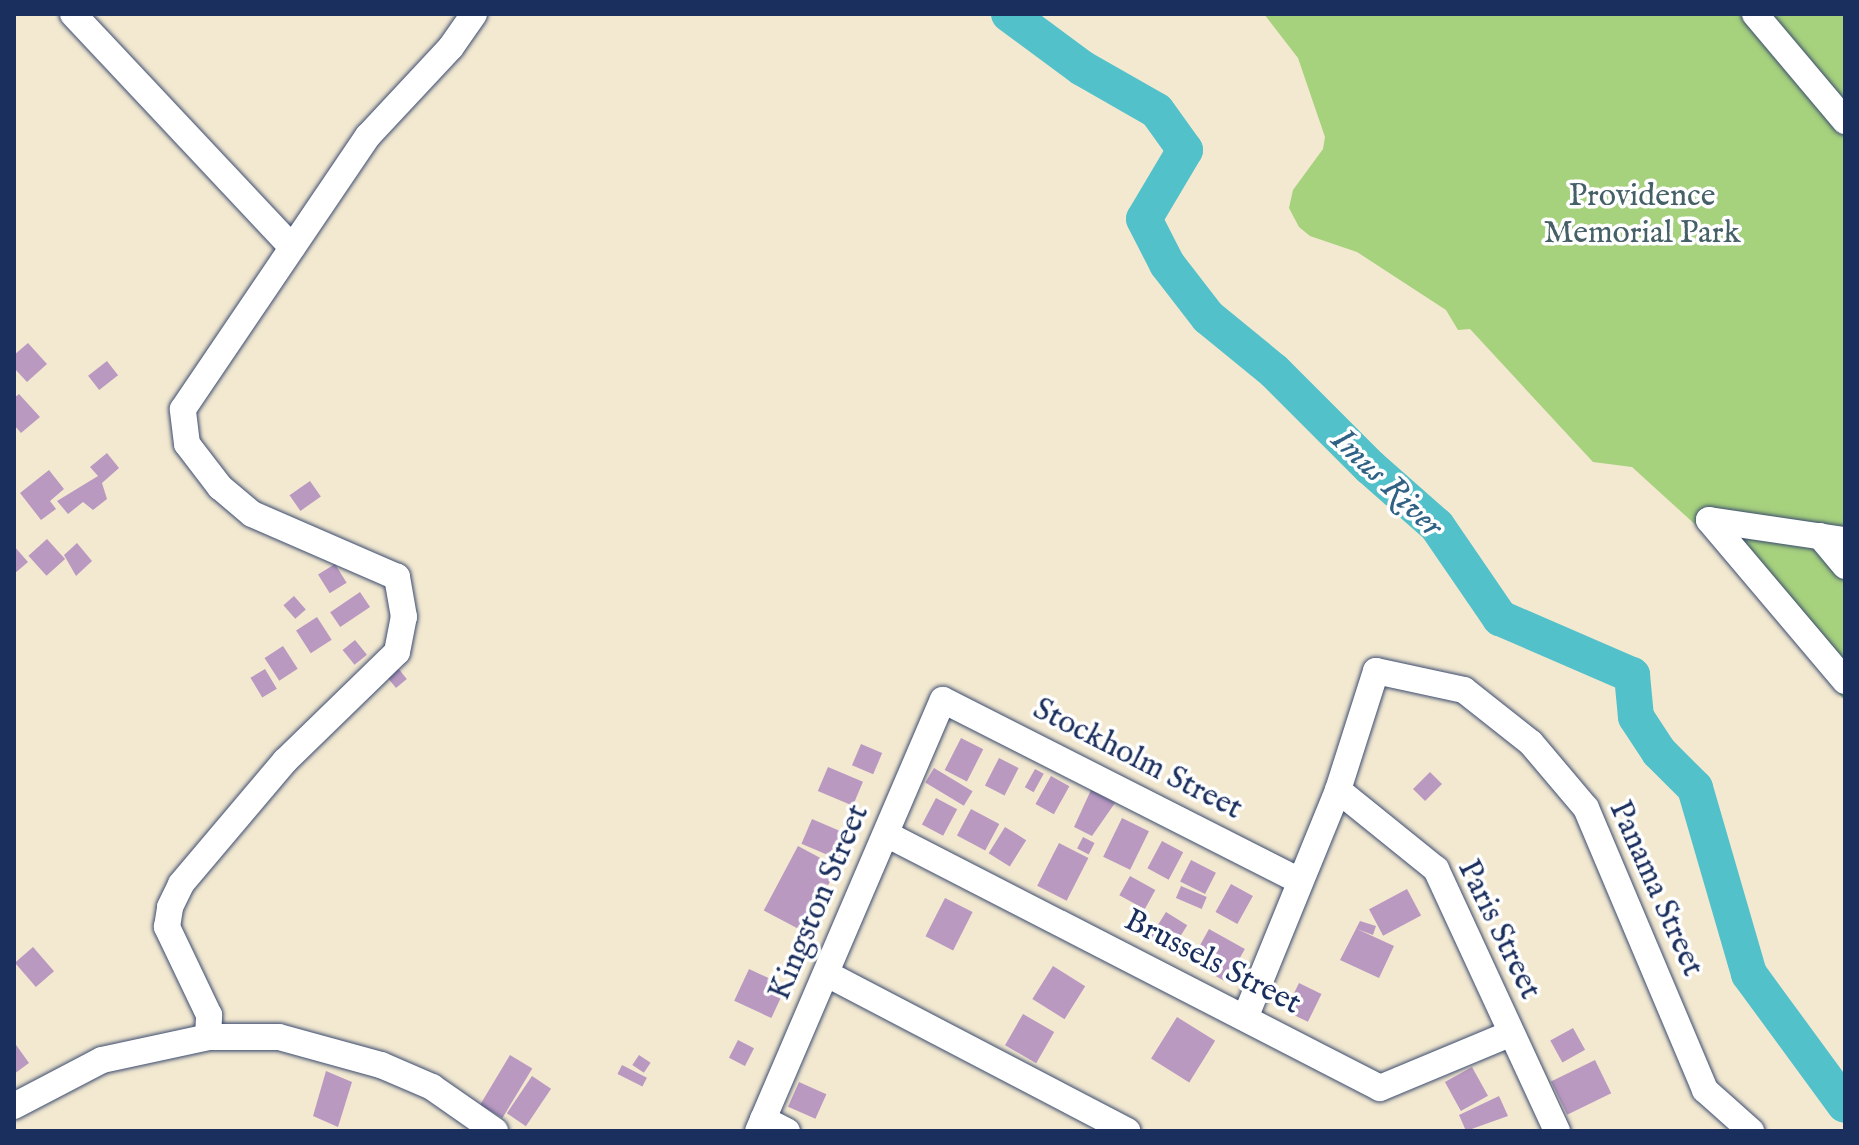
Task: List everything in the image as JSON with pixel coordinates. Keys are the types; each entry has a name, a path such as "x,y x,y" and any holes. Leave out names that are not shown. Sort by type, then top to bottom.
{"street":[{"path":"73,14 292,247"},
{"path":"208,1037 209,1015 167,927 170,907 181,884 285,761 397,652 404,617 397,577 252,514 220,487 187,444 183,409 368,136 451,47 474,14"},
{"path":"1755,14 1845,121"},
{"path":"1845,566 1832,538 1709,520 1845,681"},
{"name":"Panama Street","path":"1338,790 1376,671 1464,690 1531,743 1586,808 1705,1090 1751,1131"},
{"name":"Kingston Street","path":"760,1125 888,835 943,700"},
{"name":"Stockholm Street","path":"943,700 1300,881"},
{"path":"1245,1018 1338,790"},
{"name":"Paris Street","path":"1338,790 1436,869 1557,1131"},
{"name":"Brussels Street","path":"888,835 1380,1088 1510,1034"},
{"path":"827,974 1127,1131"},
{"path":"14,1106 102,1060 208,1037 279,1037 381,1065 442,1093 495,1131"},
{"path":"760,1125 787,1131"}],"green space":[{"name":"Providence Memorial Park","path":"1264,14 1845,14 1845,701 1710,538 1632,467 1593,462 1470,329 1458,330 1446,310 1357,252 1310,236 1299,227 1289,208 1293,190 1323,149 1325,137 1298,58"}],"building":[{"path":"28,343 47,364 27,382 14,368 14,355"},
{"path":"107,361 118,375 99,390 88,376"},
{"path":"19,394 40,417 21,433 14,425 14,398"},
{"path":"107,453 119,468 102,483 107,499 93,510 83,502 68,514 57,501 98,476 90,467"},
{"path":"49,470 64,489 50,501 56,509 41,520 20,493"},
{"path":"310,481 321,497 300,511 290,495"},
{"path":"47,539 65,559 46,576 28,556"},
{"path":"77,543 92,561 76,576 64,555"},
{"path":"14,546 28,562 14,574"},
{"path":"335,564 347,583 330,593 318,575"},
{"path":"360,592 370,607 340,627 330,612"},
{"path":"294,596 306,610 295,619 283,605"},
{"path":"317,617 332,640 311,653 296,631"},
{"path":"355,640 367,655 355,665 343,650"},
{"path":"283,646 298,669 279,681 265,658"},
{"path":"393,662 407,679 396,688 382,671"},
{"path":"265,669 277,689 262,697 250,678"},
{"path":"961,738 983,749 967,781 945,770"},
{"path":"861,744 882,753 873,774 852,765"},
{"path":"999,758 1019,768 1005,796 985,786"},
{"path":"828,767 863,782 853,806 818,791"},
{"path":"934,768 973,791 964,806 925,783"},
{"path":"1035,769 1044,774 1034,792 1025,787"},
{"path":"1430,772 1442,784 1425,801 1413,789"},
{"path":"1051,776 1069,786 1054,814 1035,804"},
{"path":"1091,790 1115,803 1092,836 1074,827"},
{"path":"936,798 957,809 943,836 922,824"},
{"path":"971,809 999,824 985,851 957,835"},
{"path":"1122,818 1149,831 1130,870 1103,857"},
{"path":"812,819 849,835 838,859 801,844"},
{"path":"1005,827 1026,840 1010,867 989,853"},
{"path":"1083,837 1095,843 1089,854 1077,849"},
{"path":"1162,841 1183,852 1169,880 1147,868"},
{"path":"1059,843 1088,858 1067,901 1037,886"},
{"path":"798,846 838,867 803,932 764,910"},
{"path":"1191,860 1216,873 1205,894 1180,881"},
{"path":"1130,876 1155,890 1145,909 1119,895"},
{"path":"1231,884 1253,896 1237,924 1215,912"},
{"path":"1181,886 1207,897 1202,909 1176,898"},
{"path":"1407,889 1421,915 1383,936 1369,909"},
{"path":"945,898 973,912 953,950 925,936"},
{"path":"1166,912 1187,925 1171,952 1150,938"},
{"path":"1360,921 1376,926 1373,935 1357,929 1394,946 1379,978 1340,960"},
{"path":"1209,929 1245,949 1226,982 1191,962"},
{"path":"33,947 54,971 36,987 15,963"},
{"path":"1053,966 1085,986 1065,1019 1032,999"},
{"path":"749,969 786,986 771,1018 734,1001"},
{"path":"1299,983 1321,994 1308,1022 1285,1011"},
{"path":"1023,1014 1054,1032 1036,1063 1005,1045"},
{"path":"1177,1017 1215,1041 1189,1082 1151,1059"},
{"path":"1573,1028 1585,1050 1562,1062 1550,1041"},
{"path":"738,1040 754,1048 745,1066 729,1058"},
{"path":"14,1042 29,1063 14,1074"},
{"path":"510,1055 532,1068 502,1118 480,1105"},
{"path":"639,1055 651,1063 644,1073 632,1065"},
{"path":"1595,1060 1611,1093 1567,1115 1551,1081"},
{"path":"622,1065 647,1078 642,1087 617,1074"},
{"path":"1472,1067 1488,1096 1461,1111 1445,1082"},
{"path":"326,1071 352,1082 338,1127 313,1116"},
{"path":"532,1076 551,1089 526,1126 507,1113"},
{"path":"799,1082 826,1094 815,1119 788,1107"},
{"path":"1499,1096 1508,1116 1466,1131 1459,1115"}],"waterway":[{"name":"Imus River","path":"1009,14 1082,68 1157,111 1185,150 1144,219 1167,264 1208,317 1274,371 1370,467 1437,526 1500,618 1632,675 1636,717 1659,752 1695,788 1749,974 1845,1105"}]}
